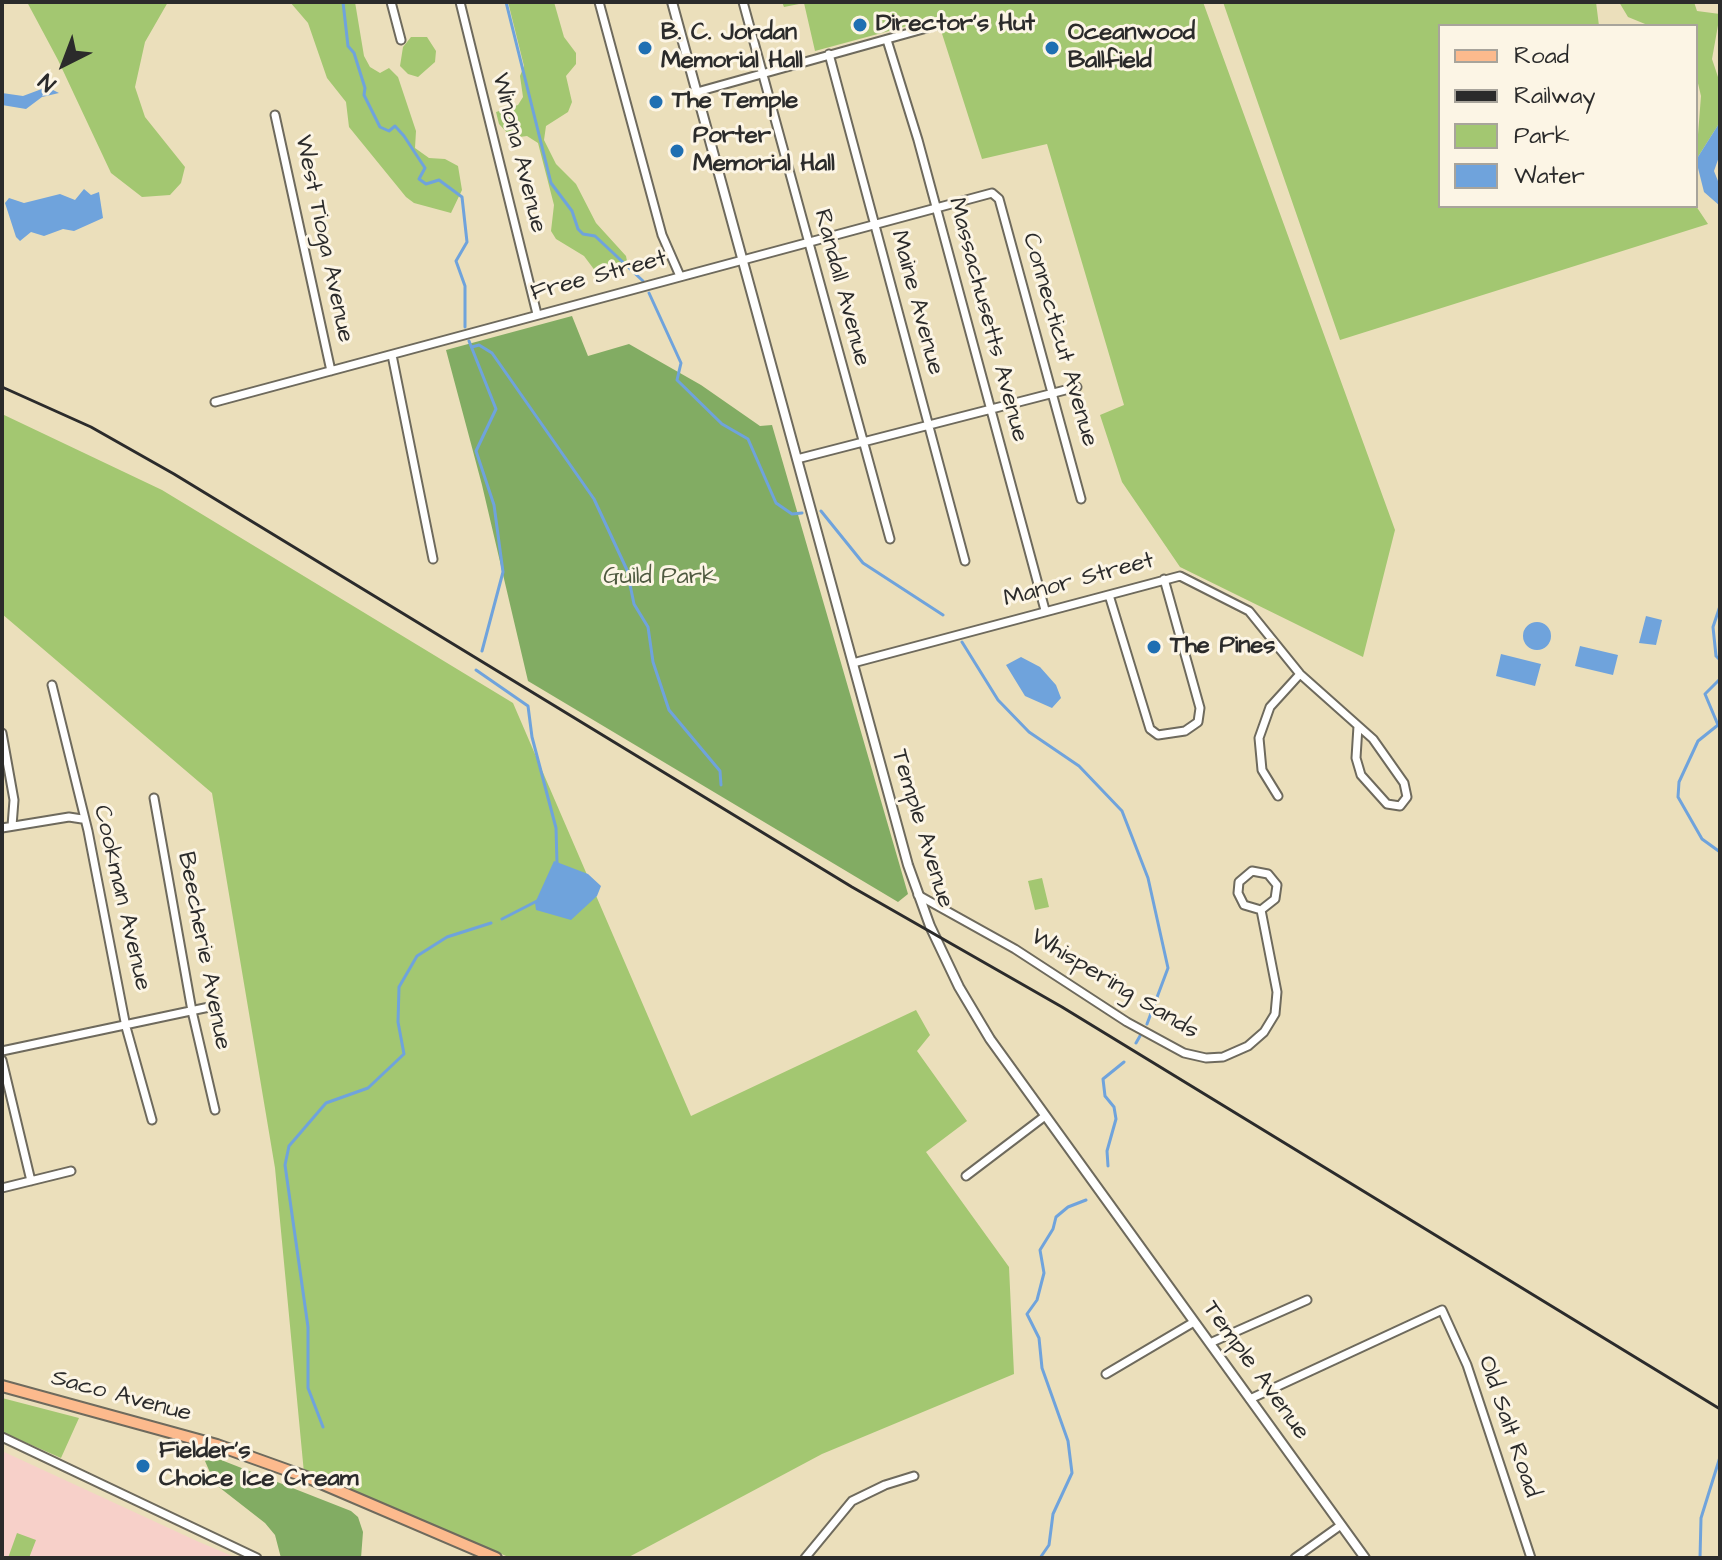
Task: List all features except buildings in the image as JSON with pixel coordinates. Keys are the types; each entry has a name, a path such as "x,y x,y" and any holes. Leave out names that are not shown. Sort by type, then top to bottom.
{"main road":[{"name":"Saco Avenue","path":"2,1386 217,1445 333,1487 496,1558"}],"street":[{"path":"391,2 401,40"},
{"name":"Winona Avenue","path":"460,2 537,314"},
{"path":"599,2 662,235 680,276"},
{"name":"Temple Avenue","path":"672,2 918,895 967,1003 1045,1116 1365,1558"},
{"name":"Randall Avenue","path":"743,2 890,539"},
{"path":"697,92 934,26"},
{"name":"Massachusetts Avenue","path":"887,40 1045,610"},
{"name":"Maine Avenue","path":"829,54 965,561"},
{"name":"West Tioga Avenue","path":"275,115 331,371"},
{"name":"Free Street","path":"215,402 994,193"},
{"name":"Connecticut Avenue","path":"994,193 999,199 1081,499"},
{"path":"392,355 433,559"},
{"path":"797,459 989,407 1077,387"},
{"name":"Manor Street","path":"853,663 1180,576 1243,606 1300,674 1358,726 1385,751 1400,775 1407,797 1400,806 1387,804 1361,775 1356,758 1358,726"},
{"path":"1109,595 1150,729 1158,735 1185,731 1198,722 1200,708 1164,579"},
{"path":"1278,796 1260,762 1261,729 1277,695 1300,674"},
{"name":"Cookman Avenue","path":"52,685 126,1027 152,1120"},
{"path":"2,733 14,800 12,826"},
{"name":"Beecherie Avenue","path":"154,798 192,1011 215,1110"},
{"path":"2,828 69,817 83,820"},
{"name":"Whispering Sands","path":"1252,871 1268,874 1277,885 1275,899 1261,910 1244,905 1238,893 1242,877 1252,871"},
{"name":"Whispering Sands","path":"918,895 1015,949 1127,1022 1184,1053 1206,1058 1223,1057 1248,1046 1264,1032 1275,1014 1277,992 1261,910"},
{"path":"2,1051 214,1006"},
{"path":"2,1060 31,1181"},
{"path":"966,1176 1045,1116"},
{"path":"2,1188 71,1171"},
{"path":"1210,1343 1307,1300"},
{"name":"Old Salt Road","path":"1250,1399 1442,1310 1467,1365 1531,1558"},
{"path":"1106,1374 1194,1322"},
{"path":"2,1437 257,1558"},
{"path":"805,1558 852,1501 885,1485 914,1476"},
{"path":"1295,1558 1341,1525"}],"shaded area":[{"path":"2,1451 199,1542 237,1558 2,1558"}],"green space":[{"path":"27,2 168,2 145,42 135,87 145,117 185,167 181,183 170,195 142,197 111,173"},
{"path":"290,2 355,2 364,56 370,67 380,73 389,68 398,77 416,131 415,148 429,158 445,159 458,166 462,190 451,213 414,203 406,197 349,127 346,102 327,78 308,23"},
{"path":"508,2 554,2 564,37 576,53 576,64 566,76 572,102 568,112 546,126 544,140 556,164 576,184 596,223 626,256 627,261 606,277 596,272 584,256 556,239 551,231 554,205 538,143 527,136 512,138 499,124 496,112 518,105 523,97 520,76 524,66"},
{"path":"782,2 1203,2 1395,530 1363,657 1180,567 1122,482 1100,415 1124,405 1047,144 982,159 937,18 815,51 804,3 784,7"},
{"path":"1223,2 1596,2 1599,24 1438,24 1438,208 1697,208 1708,224 1340,340"},
{"path":"1619,2 1694,2 1697,11 1720,14 1712,59 1720,83 1720,122 1698,157 1701,96 1698,83 1698,24 1645,24 1628,17"},
{"path":"411,37 427,37 436,51 435,62 418,77 408,74 400,66 403,47"},
{"name":"Guild Park","path":"572,316 588,356 629,344 701,385 760,426 772,425 908,894 898,902 528,681 482,485 446,350"},
{"path":"2,414 162,490 513,703 691,1116 916,1010 930,1035 917,1051 967,1121 926,1152 1009,1267 1014,1374 822,1454 627,1558 511,1558 304,1473 275,1168 212,793 2,614"},
{"path":"1042,878 1049,907 1035,910 1028,881"},
{"path":"2,1398 79,1418 61,1458 2,1432"},
{"path":"211,1456 351,1511 358,1517 363,1532 361,1558 281,1558 275,1535 265,1523 215,1484 205,1461"},
{"path":"17,1533 36,1540 29,1558 8,1558"}],"water":[{"path":"47,87 59,93 42,97 26,109 2,105 2,93 23,96"},
{"path":"1720,122 1720,154 1714,171 1720,186 1720,206 1704,192 1698,157"},
{"path":"84,189 91,195 99,192 103,218 74,231 63,229 44,236 31,232 20,241 16,237 5,203 9,198 24,203 60,194 75,200"},
{"path":"1646,616 1662,620 1656,645 1639,643"},
{"path":"1537,622 1547,626 1551,636 1547,646 1537,650 1527,646 1523,636 1527,626"},
{"path":"1580,646 1618,655 1613,675 1575,666"},
{"path":"1501,654 1541,664 1535,686 1496,676"},
{"path":"1021,657 1040,667 1056,685 1061,698 1052,708 1025,696 1006,665"},
{"path":"554,861 588,874 601,886 597,896 571,920 536,910 535,903"}],"waterway":[{"path":"343,2 348,46 354,53 365,88 364,95 380,127 389,131 395,126 404,136 425,168 419,179 426,184 439,180 462,197 467,242 456,261 465,286 465,327"},
{"path":"506,2 551,183 572,211 578,229 583,234 595,236 643,281"},
{"path":"649,293 681,363 677,380 722,424 748,439 776,503 792,514 802,513"},
{"path":"469,341 496,409 476,451 494,505 503,572 482,651"},
{"path":"472,347 479,345 492,353 594,499 627,570 634,604 648,627 653,662 669,710 720,771 721,785"},
{"path":"821,511 863,563 943,615"},
{"path":"1720,606 1713,627 1716,656 1720,660"},
{"path":"962,642 998,700 1029,732 1079,766 1122,811 1148,878 1168,968 1147,1024"},
{"path":"476,670 528,706 532,737 556,828 557,863"},
{"path":"1720,679 1705,694 1718,725 1698,741 1679,782 1678,797 1702,839 1720,852"},
{"path":"502,919 537,901"},
{"path":"323,1427 308,1388 308,1327 285,1165 289,1146 326,1103 368,1088 404,1054 398,1022 399,987 417,956 447,937 491,923"},
{"path":"1136,1043 1140,1036"},
{"path":"1108,1166 1107,1151 1116,1119 1114,1107 1105,1096 1103,1079 1124,1062"},
{"path":"1040,1558 1049,1545 1053,1514 1072,1473 1068,1441 1042,1368 1039,1338 1027,1314 1037,1300 1044,1273 1040,1250 1053,1229 1056,1217 1068,1207 1086,1200"},
{"path":"1700,1558 1701,1518 1720,1457"}],"railway":[{"path":"2,387 91,427 174,474 852,887 1062,1007 1720,1409"}],"place":[{"name":"Director's Hut","path":"860,25"},
{"name":"B. C. Jordan Memorial Hall","path":"645,48"},
{"name":"Oceanwood Ballfield","path":"1052,48"},
{"name":"The Temple","path":"656,102"},
{"name":"Porter Memorial Hall","path":"677,151"},
{"name":"The Pines","path":"1154,647"},
{"name":"Fielder's Choice Ice Cream","path":"143,1466"}]}
